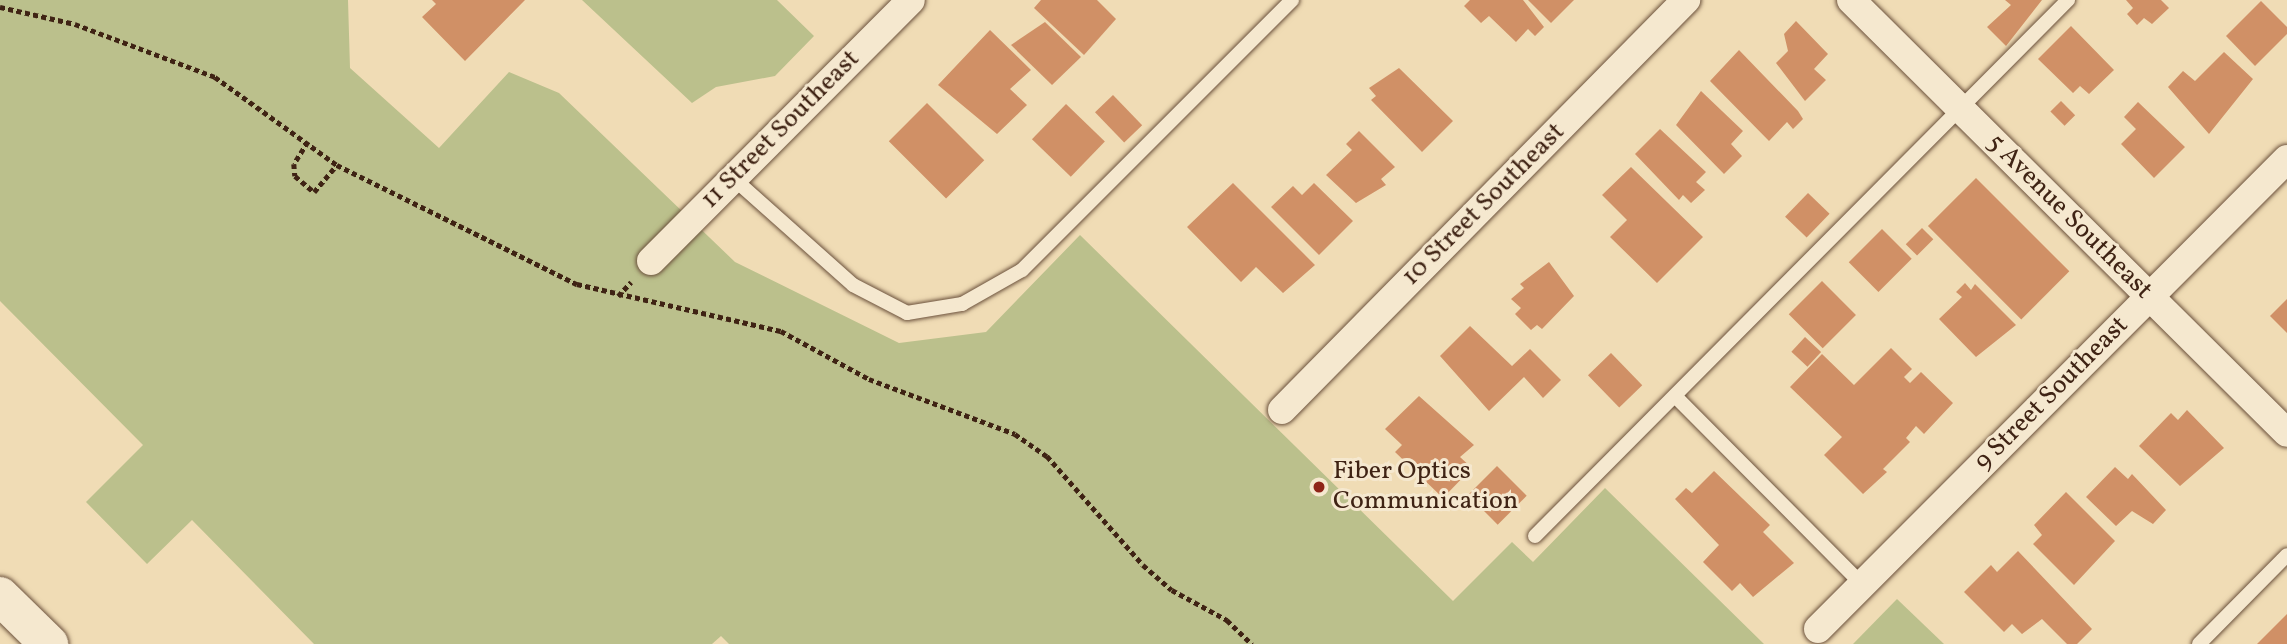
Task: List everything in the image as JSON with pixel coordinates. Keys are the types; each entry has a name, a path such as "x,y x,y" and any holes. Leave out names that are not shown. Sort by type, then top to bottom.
{"main road":[{"path":"0,596 34,639"}],"street":[{"name":"11 Street Southeast","path":"651,261 911,0"},
{"name":"10 Street Southeast","path":"1282,410 1686,0"},
{"name":"5 Avenue Southeast","path":"1851,0 2287,433"},
{"name":"9 Street Southeast","path":"1818,629 2287,159"}],"lane":[{"path":"733,178 853,285 907,313 962,304 1022,270 1292,0"},
{"path":"1535,536 2068,0"},
{"path":"1675,396 1862,584"},
{"path":"2199,644 2287,555"}],"path":[{"path":"0,7 75,24 215,77 337,165 577,285 781,331 869,379 1034,443 1143,565 1172,590 1227,620 1252,644"},
{"path":"308,142 294,164 295,176 314,192 337,165"}],"green space":[{"path":"0,0 348,0 350,68 439,148 509,72 559,93 735,262 899,343 986,332 1080,235 1453,601 1512,542 1533,562 1605,488 1764,644 729,644 721,636 712,644 314,644 192,520 147,564 86,502 143,445 0,301"},
{"path":"582,0 777,0 814,36 775,76 716,87 692,103"},
{"path":"1897,599 1944,644 1853,644"}],"building":[{"path":"432,0 525,0 465,61 422,17 436,4"},
{"path":"1041,0 1097,0 1116,19 1084,55 1034,8"},
{"path":"1470,0 1523,0 1544,27 1535,36 1528,29 1516,42 1489,16 1481,23 1464,6"},
{"path":"1528,0 1574,0 1551,23"},
{"path":"2005,0 2042,0 2006,46 1987,27 2011,5"},
{"path":"2126,0 2161,0 2169,8 2152,24 2144,18 2137,25 2127,14 2133,8"},
{"path":"2261,1 2287,27 2287,34 2255,66 2226,36"},
{"path":"1796,21 1828,54 1814,69 1826,80 1805,101 1776,63 1788,51 1784,34"},
{"path":"1045,22 1081,57 1052,85 1011,45"},
{"path":"2071,26 2114,70 2089,94 2080,86 2073,93 2038,59"},
{"path":"990,30 1031,70 1010,89 1027,105 997,134 938,85"},
{"path":"1739,50 1803,119 1793,129 1787,122 1769,141 1710,81"},
{"path":"2224,52 2253,79 2209,134 2168,87 2183,71 2195,81"},
{"path":"1399,68 1453,121 1422,152 1371,100 1376,96 1369,88"},
{"path":"1701,91 1743,131 1731,144 1742,156 1724,174 1676,125"},
{"path":"1113,95 1142,125 1124,143 1095,112"},
{"path":"2061,101 2075,115 2065,126 2050,112"},
{"path":"2138,102 2185,147 2154,178 2121,144 2136,129 2124,117"},
{"path":"927,103 984,160 946,198 889,141"},
{"path":"1066,104 1105,142 1071,177 1032,139"},
{"path":"1660,129 1706,172 1696,182 1705,190 1691,203 1683,195 1679,200 1635,154"},
{"path":"1359,131 1395,167 1381,179 1386,185 1356,203 1326,175 1352,150 1346,144"},
{"path":"1631,167 1703,237 1657,283 1610,237 1627,220 1602,195"},
{"path":"1976,178 2069,271 2021,319 1928,226"},
{"path":"1233,183 1315,265 1283,293 1256,267 1241,282 1187,227"},
{"path":"1314,183 1353,221 1319,255 1271,207 1293,186 1302,195"},
{"path":"1808,193 1830,214 1807,238 1785,217"},
{"path":"1922,228 1933,239 1917,256 1906,244"},
{"path":"1882,229 1912,259 1878,292 1849,262"},
{"path":"1549,262 1574,296 1542,329 1537,325 1531,330 1515,314 1521,308 1511,299 1524,288 1520,284"},
{"path":"1822,281 1856,315 1823,348 1789,314"},
{"path":"1965,283 1971,290 1975,284 2016,325 1976,357 1939,319 1962,297 1956,292"},
{"path":"2287,299 2287,333 2270,316"},
{"path":"1470,326 1512,366 1530,349 1561,380 1543,398 1524,377 1489,411 1440,356"},
{"path":"1805,337 1821,352 1807,367 1791,352"},
{"path":"1891,348 1912,369 1904,377 1910,383 1921,372 1953,403 1924,434 1916,426 1906,438 1910,442 1883,469 1887,472 1863,494 1824,455 1842,437 1790,387 1822,354 1854,385"},
{"path":"1611,353 1642,385 1619,408 1588,375"},
{"path":"1419,396 1474,445 1460,457 1472,468 1443,498 1395,452 1402,445 1385,429"},
{"path":"2187,410 2224,448 2180,486 2139,446 2171,413 2178,420"},
{"path":"1497,466 1527,496 1498,525 1468,495"},
{"path":"2115,467 2128,479 2132,474 2166,510 2153,524 2132,511 2116,526 2086,497"},
{"path":"1714,471 1770,525 1763,532 1794,563 1753,597 1740,583 1732,591 1703,562 1719,545 1675,499 1686,488 1692,493"},
{"path":"2066,492 2115,541 2074,585 2033,544 2042,535 2034,525"},
{"path":"2018,551 2092,629 2077,644 2067,644 2042,619 2022,634 2012,624 2004,632 1964,592 1991,565 1997,572"},
{"path":"2287,614 2287,644 2257,644"}],"place":[{"name":"Fiber Optics Communication","path":"1319,487"}]}
